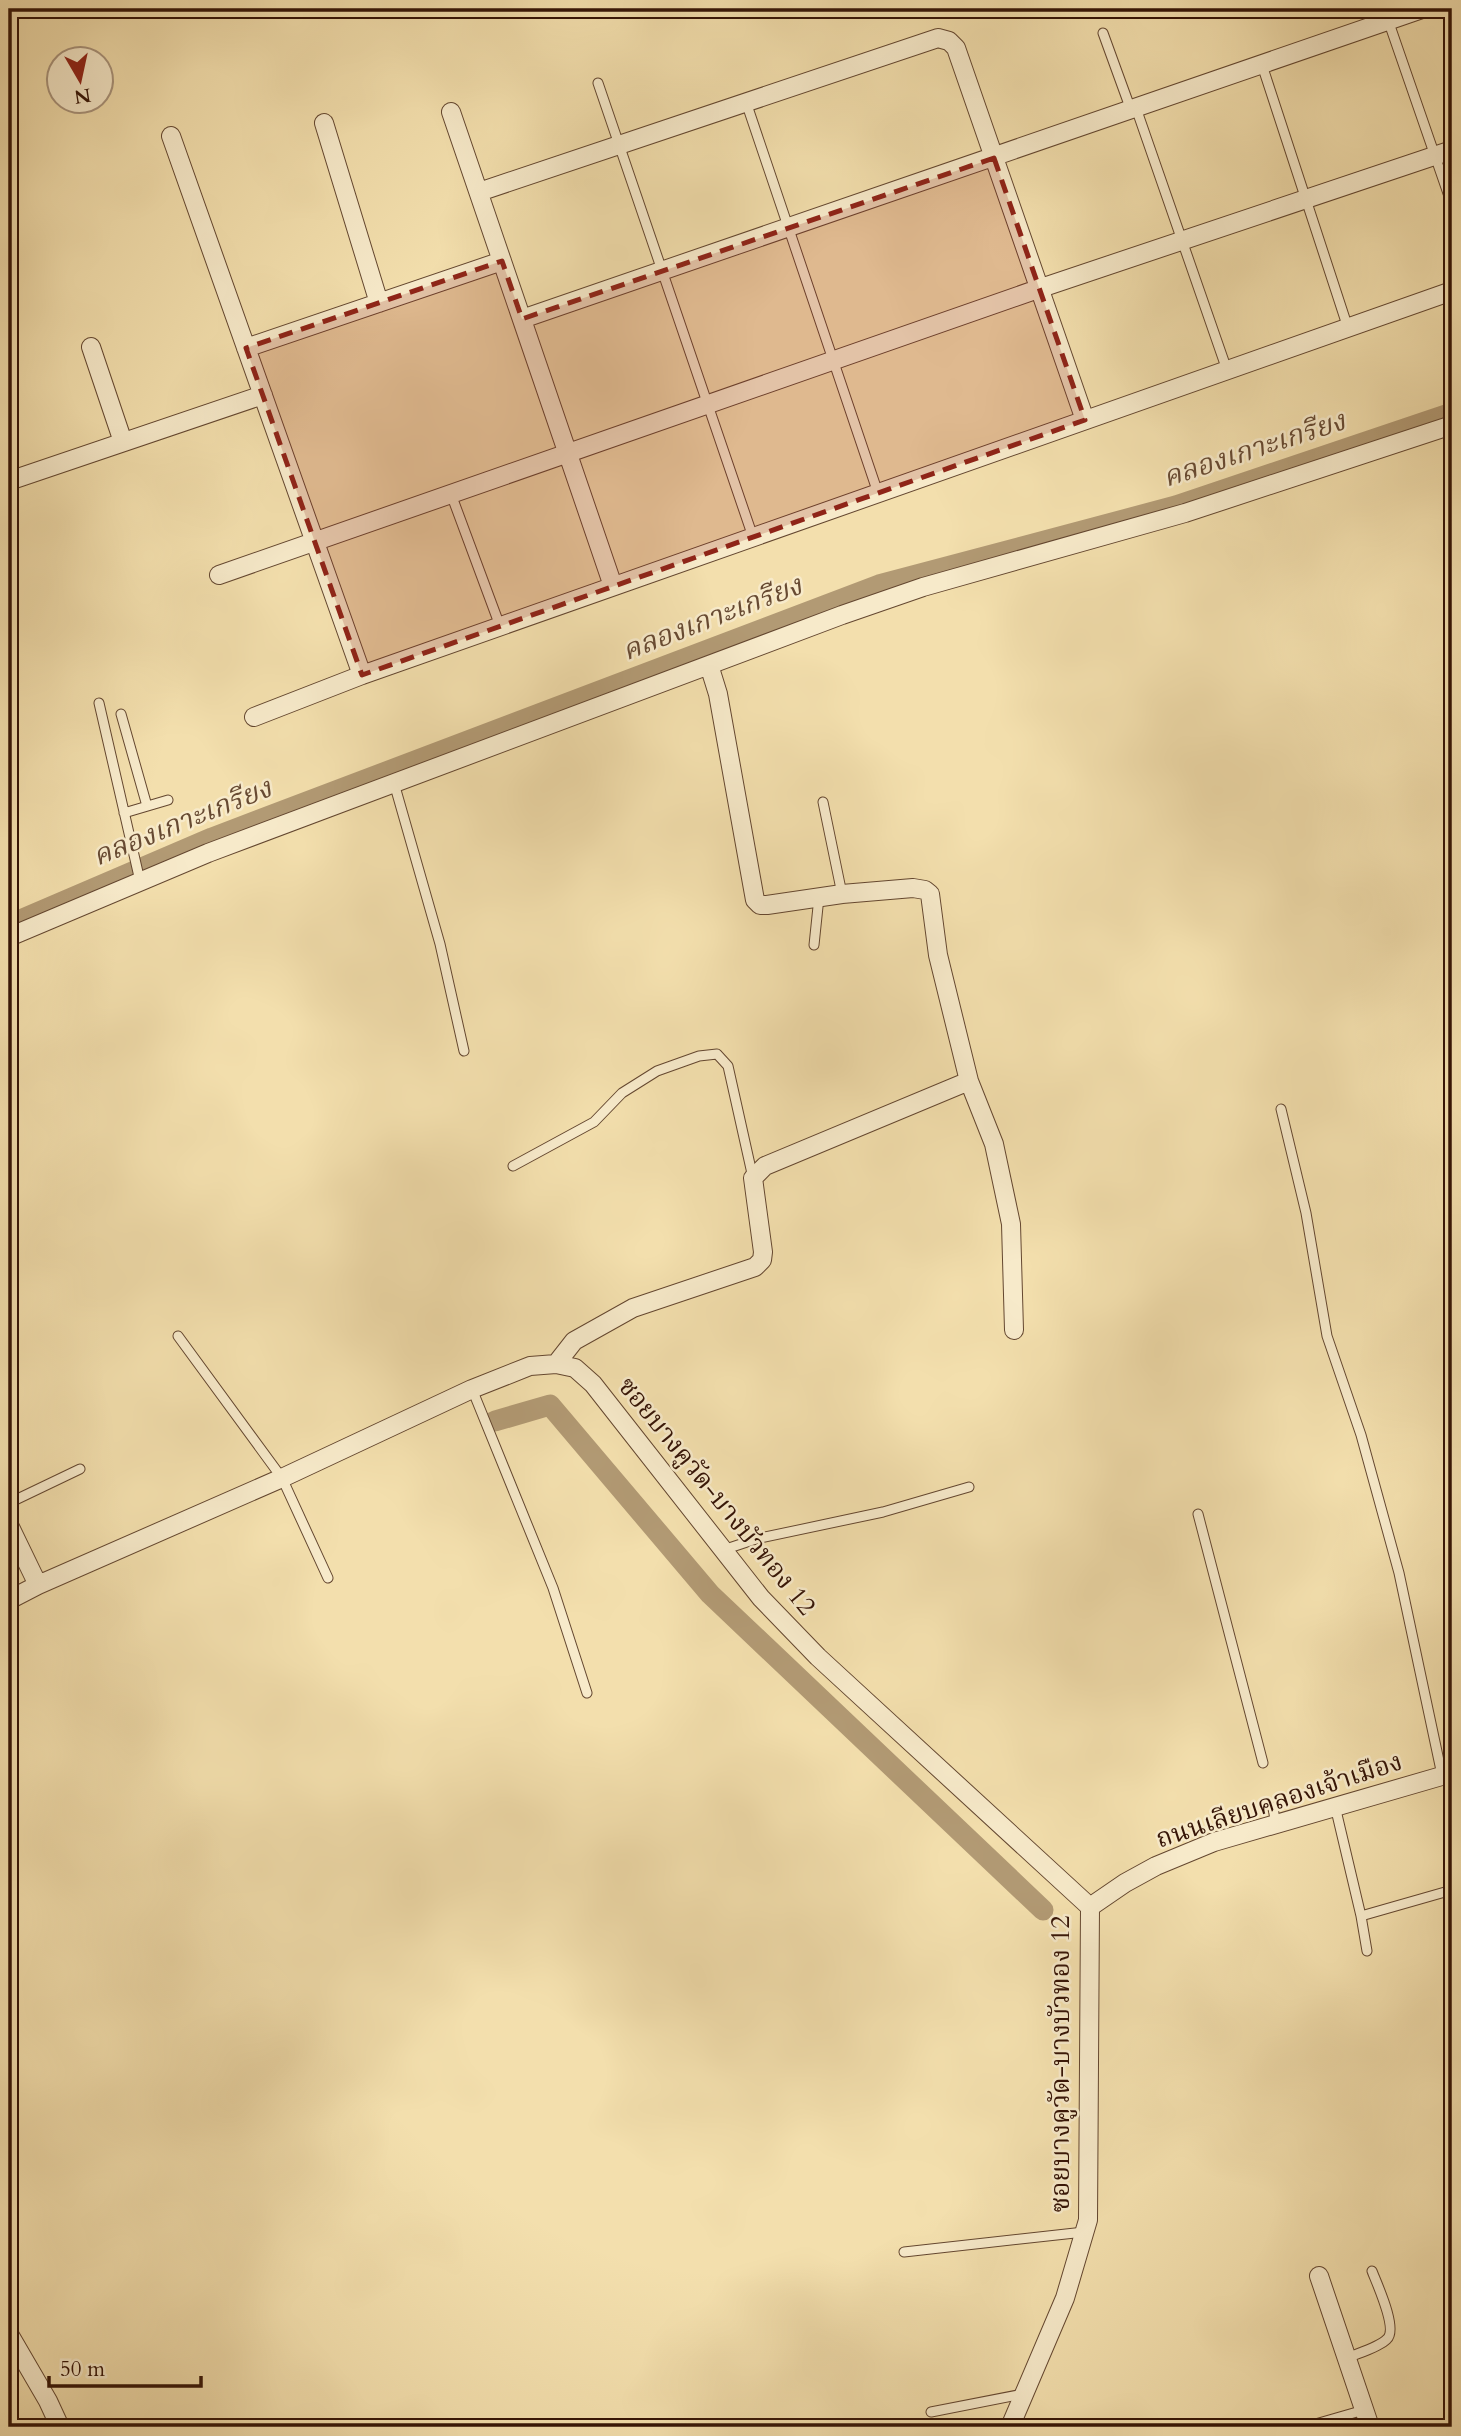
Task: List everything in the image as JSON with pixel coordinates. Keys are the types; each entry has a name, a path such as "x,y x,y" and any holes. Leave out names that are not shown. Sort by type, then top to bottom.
{"street":[{"path":"522,319 1422,9"},
{"path":"479,192 938,38 949,41 956,48 1085,420"},
{"path":"451,112 612,586"},
{"path":"324,122 379,303"},
{"path":"171,136 362,675"},
{"path":"219,575 1038,289 1444,153"},
{"path":"246,348 502,261"},
{"path":"254,717 362,675 612,586 1452,292"},
{"path":"91,346 123,442"},
{"path":"9,481 263,394"},
{"path":"9,937 139,879 923,587 1185,513 1452,425"},
{"path":"709,665 718,694 755,900 760,905 914,888 930,894 938,955 970,1081 995,1144 1011,1224 1014,1330"},
{"path":"9,1600 282,1478 472,1389 530,1366 556,1364 574,1341 633,1308 755,1267 762,1260 763,1252 753,1178 765,1166 970,1081"},
{"name":"ซอยบางคูวัด-บางบัวทอง 12","path":"556,1364 575,1368 593,1384 722,1551 761,1598 818,1657 1090,1907 1088,2220 1065,2298 1010,2427"},
{"path":"9,1525 37,1586"},
{"name":"ถนนเลียบคลองเจ้าเมือง","path":"1090,1907 1125,1882 1156,1866 1275,1817 1335,1806 1447,1774"},
{"path":"1319,2276 1367,2419"},
{"path":"9,2334 60,2427"}],"lane":[{"path":"1388,20 1444,153 1452,205"},
{"path":"1103,33 1227,370"},
{"path":"1262,65 1348,328"},
{"path":"598,83 752,537"},
{"path":"746,102 878,493"},
{"path":"452,494 500,626"},
{"path":"99,703 139,879"},
{"path":"121,713 147,806"},
{"path":"394,783 440,944 464,1051"},
{"path":"124,813 168,800"},
{"path":"823,802 842,894"},
{"path":"814,945 819,897"},
{"path":"513,1166 594,1122 622,1093 657,1071 699,1056 717,1054 728,1066 753,1178"},
{"path":"1280,1109 1306,1213 1327,1336 1361,1435 1399,1573 1447,1774"},
{"path":"178,1336 282,1478 328,1578"},
{"path":"472,1389 553,1588 587,1693"},
{"path":"9,1503 80,1469"},
{"path":"722,1551 756,1539 883,1512 969,1487"},
{"path":"1198,1514 1263,1763"},
{"path":"1335,1806 1367,1951"},
{"path":"1361,1916 1452,1890"},
{"path":"904,2252 1084,2232"},
{"path":"1347,2358 1386,2340 1390,2334 1390,2322 1372,2271"},
{"path":"931,2412 1024,2394"},
{"path":"1305,2427 1367,2419"}],"highlighted area":[{"path":"994,158 1085,420 362,675 246,348 502,261 522,319"}],"waterway":[{"name":"คลองเกาะเกรียง","path":"9,925 212,838 879,585 1176,506 1452,413"},
{"path":"495,1421 550,1405 710,1594 1043,1910"}]}
